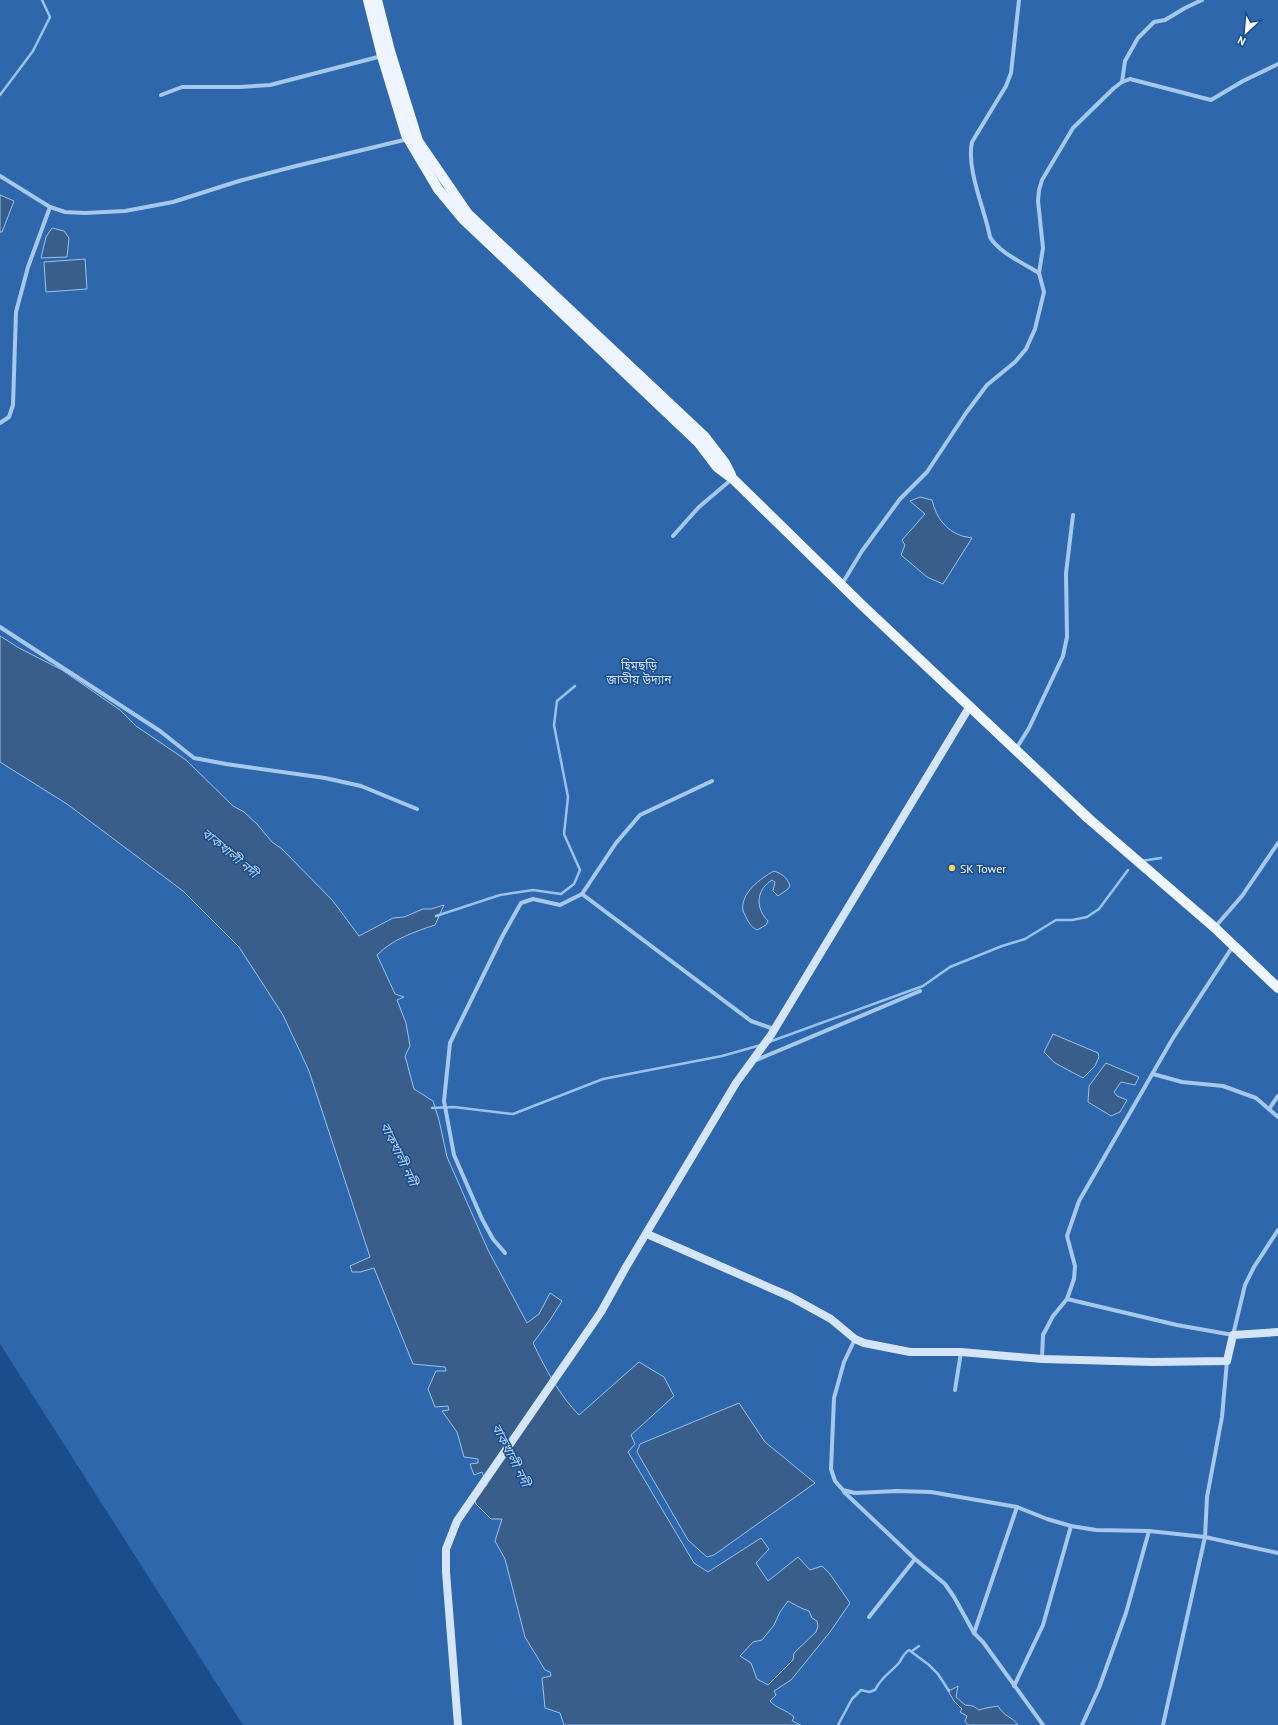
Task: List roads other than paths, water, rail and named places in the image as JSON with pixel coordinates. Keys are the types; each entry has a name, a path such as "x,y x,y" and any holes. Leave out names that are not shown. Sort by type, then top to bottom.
{"main road":[{"path":"368,0 382,56 408,139 438,189 463,219 698,442 717,467 733,479 1089,819 1214,927 1278,988"},
{"path":"377,0 390,51 418,141 468,214 705,437 725,463 733,479"},
{"path":"458,1725 446,1572 446,1549 457,1521 601,1312 736,1083 773,1032 970,706"},
{"path":"647,1234 791,1297 831,1319 855,1339 864,1343 910,1352 961,1352 1042,1359 1152,1362 1227,1361 1232,1335 1278,1332"}],"street":[{"path":"1019,0 1012,73 1006,86 972,142 970,151 972,166 990,237 993,242 1007,253 1039,273"},
{"path":"1122,82 1125,61 1138,38 1154,22 1165,20 1202,0"},
{"path":"160,95 182,87 239,87 270,85 382,56"},
{"path":"842,584 862,551 900,499 927,472 983,390 998,374 1015,362 1026,349 1035,329 1044,292 1039,273 1043,248 1038,201 1039,190 1042,180 1072,128 1098,102 1122,82 1130,80 1211,100 1243,81 1278,64"},
{"path":"0,176 50,207 65,212 85,213 125,211 173,202 260,176 408,139"},
{"path":"0,423 9,417 13,405 16,312 28,267 50,207"},
{"path":"673,536 699,507 733,479"},
{"path":"1016,749 1029,728 1062,656 1067,637 1066,573 1073,515"},
{"path":"0,627 160,731 194,758 325,778 361,786 417,809"},
{"path":"505,1253 493,1239 482,1219 454,1155 444,1101 450,1043 503,935 521,903 533,899 560,905 582,894 616,843 640,815 712,781"},
{"path":"1214,927 1242,896 1278,843"},
{"path":"582,894 751,1021 773,1032"},
{"path":"1042,1359 1044,1335 1053,1316 1067,1299 1074,1279 1075,1266 1067,1236 1079,1201 1173,1038 1233,946"},
{"path":"752,1062 920,992"},
{"path":"1153,1074 1182,1082 1223,1086 1256,1098 1278,1117"},
{"path":"1269,1109 1278,1096"},
{"path":"1067,1299 1177,1325 1232,1335 1245,1285 1254,1267 1278,1230"},
{"path":"855,1339 844,1362 834,1398 831,1469 835,1481 915,1559 945,1584 974,1632 983,1642 1043,1725"},
{"path":"955,1390 961,1352"},
{"path":"1163,1725 1205,1537 1207,1497 1222,1418 1227,1361"},
{"path":"843,1490 855,1493 897,1491 931,1492 1017,1507 1047,1519 1071,1526 1096,1530 1149,1531 1205,1537 1278,1554"},
{"path":"974,1632 1017,1507"},
{"path":"1014,1686 1043,1625 1071,1526"},
{"path":"1082,1725 1099,1688 1126,1613 1149,1531"},
{"path":"869,1617 915,1559"}],"water":[{"path":"0,195 14,201 2,232 0,232"},
{"path":"52,228 64,231 69,238 67,257 41,258 46,237"},
{"path":"85,259 87,289 46,292 44,262"},
{"path":"920,497 932,500 936,512 942,522 951,530 962,536 972,538 943,584 927,577 901,555 905,545 902,540 925,514 910,501"},
{"name":"বাকখালী নদী","path":"0,636 19,648 62,670 120,710 136,726 186,760 233,806 244,812 257,824 272,842 282,849 333,901 359,936 393,918 404,917 423,909 431,909 444,905 435,925 397,940 377,955 395,994 404,997 397,1000 406,1023 410,1046 405,1056 414,1089 433,1101 439,1120 447,1157 488,1250 527,1323 539,1314 550,1293 562,1301 533,1343 542,1362 565,1399 579,1415 639,1362 664,1377 674,1396 631,1435 635,1444 628,1452 694,1563 708,1572 761,1538 769,1549 756,1563 768,1581 798,1557 810,1570 822,1566 830,1574 850,1603 830,1632 791,1680 774,1691 776,1695 770,1701 794,1717 792,1721 801,1725 564,1725 560,1713 545,1708 542,1678 551,1676 550,1672 545,1670 525,1637 505,1559 495,1541 502,1519 491,1519 476,1504 472,1494 487,1485 482,1472 474,1475 470,1464 478,1463 478,1459 464,1457 457,1432 442,1411 449,1410 448,1406 435,1407 428,1389 436,1371 446,1371 445,1367 413,1364 374,1268 360,1272 352,1272 350,1266 370,1257 309,1071 283,1015 239,947 183,891 67,804 0,762","holes":["788,1601 809,1611 812,1618 817,1621 818,1626 816,1632 794,1653 793,1660 768,1685 757,1679 751,1663 740,1656 753,1642 762,1640 774,1625 780,1612"]},
{"path":"774,871 784,876 790,886 778,896 773,891 775,882 772,880 763,889 760,894 759,905 768,921 766,925 757,930 751,926 748,921 743,911 743,904 752,887"},
{"path":"1053,1034 1098,1053 1099,1057 1095,1066 1083,1078 1055,1063 1044,1052"},
{"path":"1106,1063 1139,1077 1135,1085 1121,1082 1114,1092 1117,1096 1127,1100 1120,1112 1111,1116 1088,1102 1089,1086"},
{"path":"739,1403 765,1442 815,1483 714,1555 707,1557 688,1540 637,1452 640,1444"},
{"path":"958,1686 956,1697 965,1705 973,1706 979,1710 998,1706 1003,1713 1018,1725 968,1725 965,1721 967,1716 960,1712 962,1709 954,1701 947,1689 951,1690"}],"waterway":[{"path":"0,95 33,51 50,17 42,0"},
{"path":"436,916 500,895 533,890 561,894 574,884 580,870 564,834 568,797 554,725 557,701 575,686"},
{"path":"1141,861 1161,858"},
{"path":"769,1042 923,986 950,967 1002,946 1025,939 1056,920 1072,920 1087,917 1099,909 1128,870"},
{"path":"432,1108 454,1107 513,1114 603,1079 722,1056 761,1045"},
{"path":"912,1651 919,1646"},
{"path":"838,1725 852,1699 861,1690 869,1692 875,1690 880,1681 899,1663 904,1654 909,1650 938,1674 949,1691"}],"place":[{"name":"SK Tower","path":"952,868"}],"park label":[{"name":"হিমছড়ি জাতীয় উদ্যান","path":"639,672"}]}
